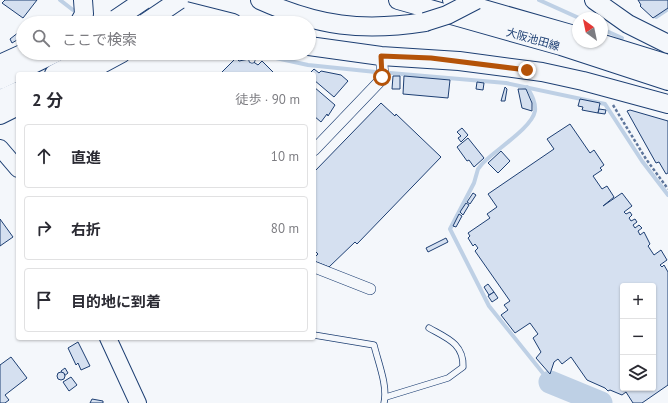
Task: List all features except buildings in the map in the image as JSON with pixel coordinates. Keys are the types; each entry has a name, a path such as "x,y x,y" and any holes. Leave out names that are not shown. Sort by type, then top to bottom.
{"main road":[{"path":"82,0 84,14 83,16"},
{"path":"118,16 136,0"},
{"path":"120,16 143,0 206,16"},
{"path":"155,16 179,0"},
{"path":"260,0 300,16"},
{"name":"大阪池田線","path":"398,0 561,46 668,81"},
{"name":"大阪池田線","path":"452,0 572,34"},
{"path":"316,21 337,26 373,27 425,22 447,15 476,0"},
{"path":"594,0 628,24 668,44"},
{"path":"316,39 380,47 456,53 544,64 614,78 668,94"},
{"path":"608,45 668,64"},
{"path":"316,47 381,56 459,61 542,72 583,81 668,104"},
{"path":"0,64 16,57"},
{"path":"17,72 41,60"},
{"path":"58,72 81,60"},
{"path":"87,72 109,60"},
{"path":"0,80 16,72"},
{"path":"0,98 16,92"},
{"path":"0,115 16,107"}],"street":[{"path":"316,148 380,81 382,74 381,56"},
{"path":"0,148 16,167"},
{"path":"316,268 370,289"},
{"path":"109,340 134,401"}],"lane":[{"path":"316,335 374,345 385,400 448,378 463,367 463,358 454,342 429,328"}],"path":[{"path":"610,99 646,159 668,189"}],"waterway":[{"path":"60,0 73,10"},
{"path":"539,0 572,15"},
{"path":"656,17 668,9"},
{"path":"608,32 622,38"},
{"path":"285,60 308,65 376,72"},
{"path":"390,73 506,83 605,104 642,161 668,195"},
{"path":"527,87 535,104 535,111 532,118 520,132 488,158 478,169 474,183 450,229 489,306 550,382"},
{"path":"550,382 601,403"}],"route":[{"path":"382,77 381,56 431,58 527,70"}]}
